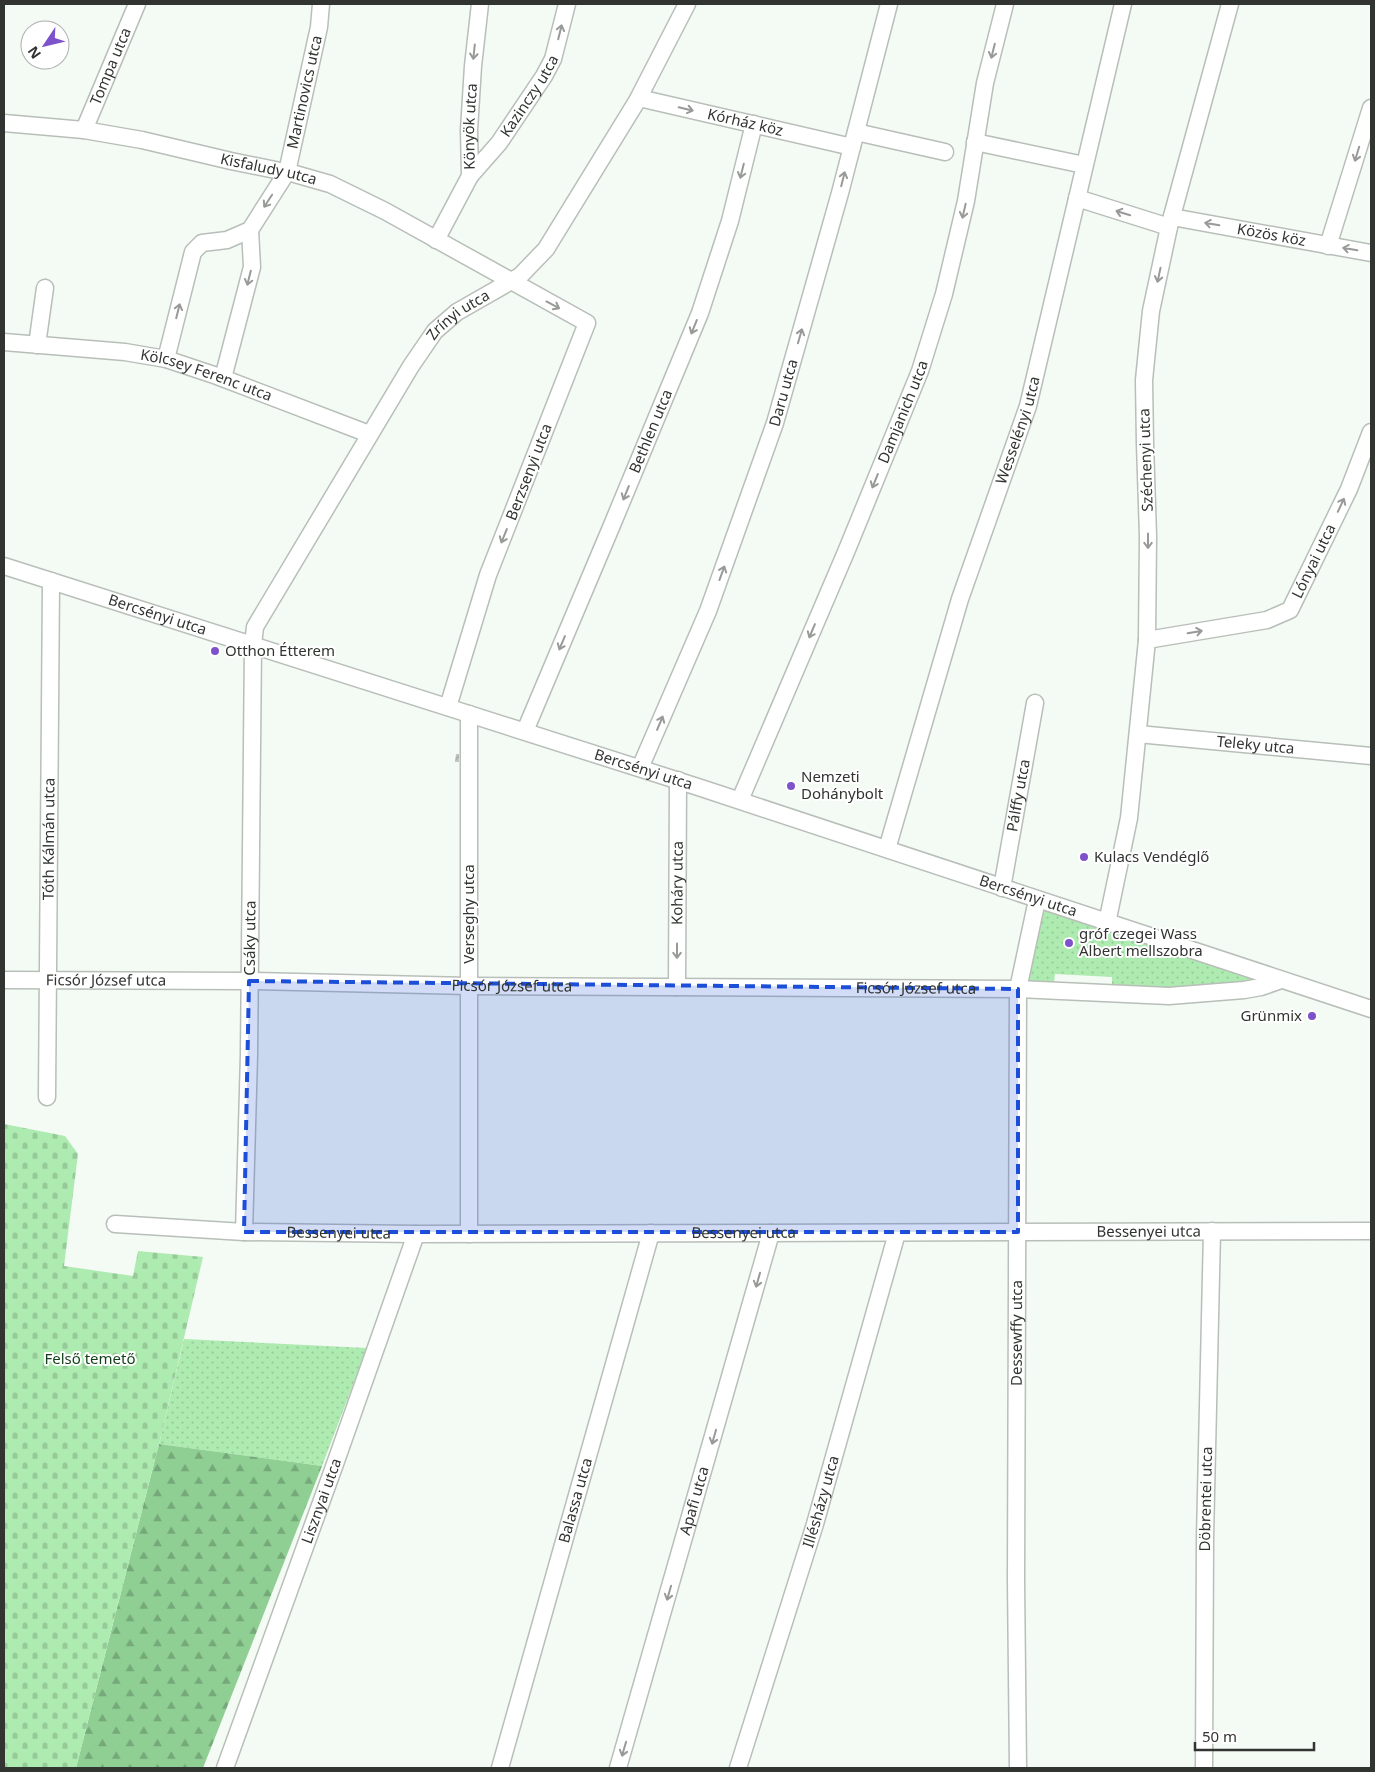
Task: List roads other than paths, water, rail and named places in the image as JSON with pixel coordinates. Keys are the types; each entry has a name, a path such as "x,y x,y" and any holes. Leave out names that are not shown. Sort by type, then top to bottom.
{"street":[{"name":"Tompa utca","path":"84,130 137,4"},
{"name":"Martinovics utca","path":"250,230 287,172 319,27 321,4"},
{"name":"Könyök utca","path":"436,240 470,176 469,130 473,66 480,4"},
{"name":"Kazinczy utca","path":"470,176 499,143 544,76 553,59 567,4"},
{"name":"Zrínyi utca","path":"253,645 255,627 411,366 435,331 457,312 520,276 546,249 639,98 687,4"},
{"name":"Daru utca","path":"640,768 708,611 775,423 854,139 889,4"},
{"name":"Damjanich utca","path":"740,800 846,552 920,371 944,294 966,201 985,83 1005,4"},
{"name":"Wesselényi utca","path":"887,849 960,599 1028,406 1123,4"},
{"name":"Széchenyi utca","path":"1108,923 1129,818 1147,640 1148,536 1144,380 1151,311 1170,222 1230,4"},
{"name":"Kórház köz","path":"639,98 754,124 945,152"},
{"path":"1328,246 1371,108"},
{"name":"Kisfaludy utca","path":"4,122 84,130 142,140 287,172 330,184 436,240 510,282"},
{"name":"Bethlen utca","path":"525,731 700,313 730,221 754,124"},
{"path":"975,142 1084,165"},
{"path":"1077,198 1170,222"},
{"name":"Közös köz","path":"1170,222 1371,253"},
{"path":"166,359 193,252 202,243 227,240 250,230 252,267 223,378"},
{"name":"Berzsenyi utca","path":"448,707 488,575 587,323 510,282"},
{"path":"37,345 45,288"},
{"name":"Kölcsey Ferenc utca","path":"4,342 125,352 166,359 223,378 369,434"},
{"name":"Lónyai utca","path":"1147,640 1267,620 1290,610 1349,489 1371,432"},
{"name":"Bercsényi utca","path":"4,566 740,800 1371,1009"},
{"name":"Tóth Kálmán utca","path":"47,1098 51,581"},
{"name":"Csáky utca","path":"244,1232 253,645"},
{"name":"Pálffy utca","path":"1002,888 1035,703"},
{"name":"Verseghy utca","path":"469,714 469,1234"},
{"name":"Teleky utca","path":"1138,734 1371,756"},
{"name":"Koháry utca","path":"676,987 678,780"},
{"name":"Dessewffy utca","path":"1018,1768 1016,1560 1018,989 1038,900"},
{"name":"Ficsór József utca","path":"4,980 249,981 469,986 1018,989"},
{"path":"1018,989 1169,996 1244,990 1261,987 1281,980"},
{"name":"Bessenyei utca","path":"116,1224 244,1232 416,1234 1371,1231"},
{"name":"Döbrentei utca","path":"1204,1768 1205,1528 1212,1231"},
{"name":"Balassa utca","path":"500,1768 650,1233"},
{"name":"Apafi utca","path":"618,1768 771,1233"},
{"name":"Illésházy utca","path":"738,1768 815,1524 898,1233"},
{"name":"Lisznyai utca","path":"224,1768 335,1464 416,1234"}],"place":[{"name":"Otthon Étterem","path":"215,651"},
{"name":"Nemzeti Dohánybolt","path":"791,786"},
{"name":"Kulacs Vendéglő","path":"1084,857"},
{"name":"gróf czegei Wass Albert mellszobra","path":"1069,943"},
{"name":"Grünmix","path":"1312,1016"}],"park label":[{"name":"Felső temető","path":"90,1359"}]}
